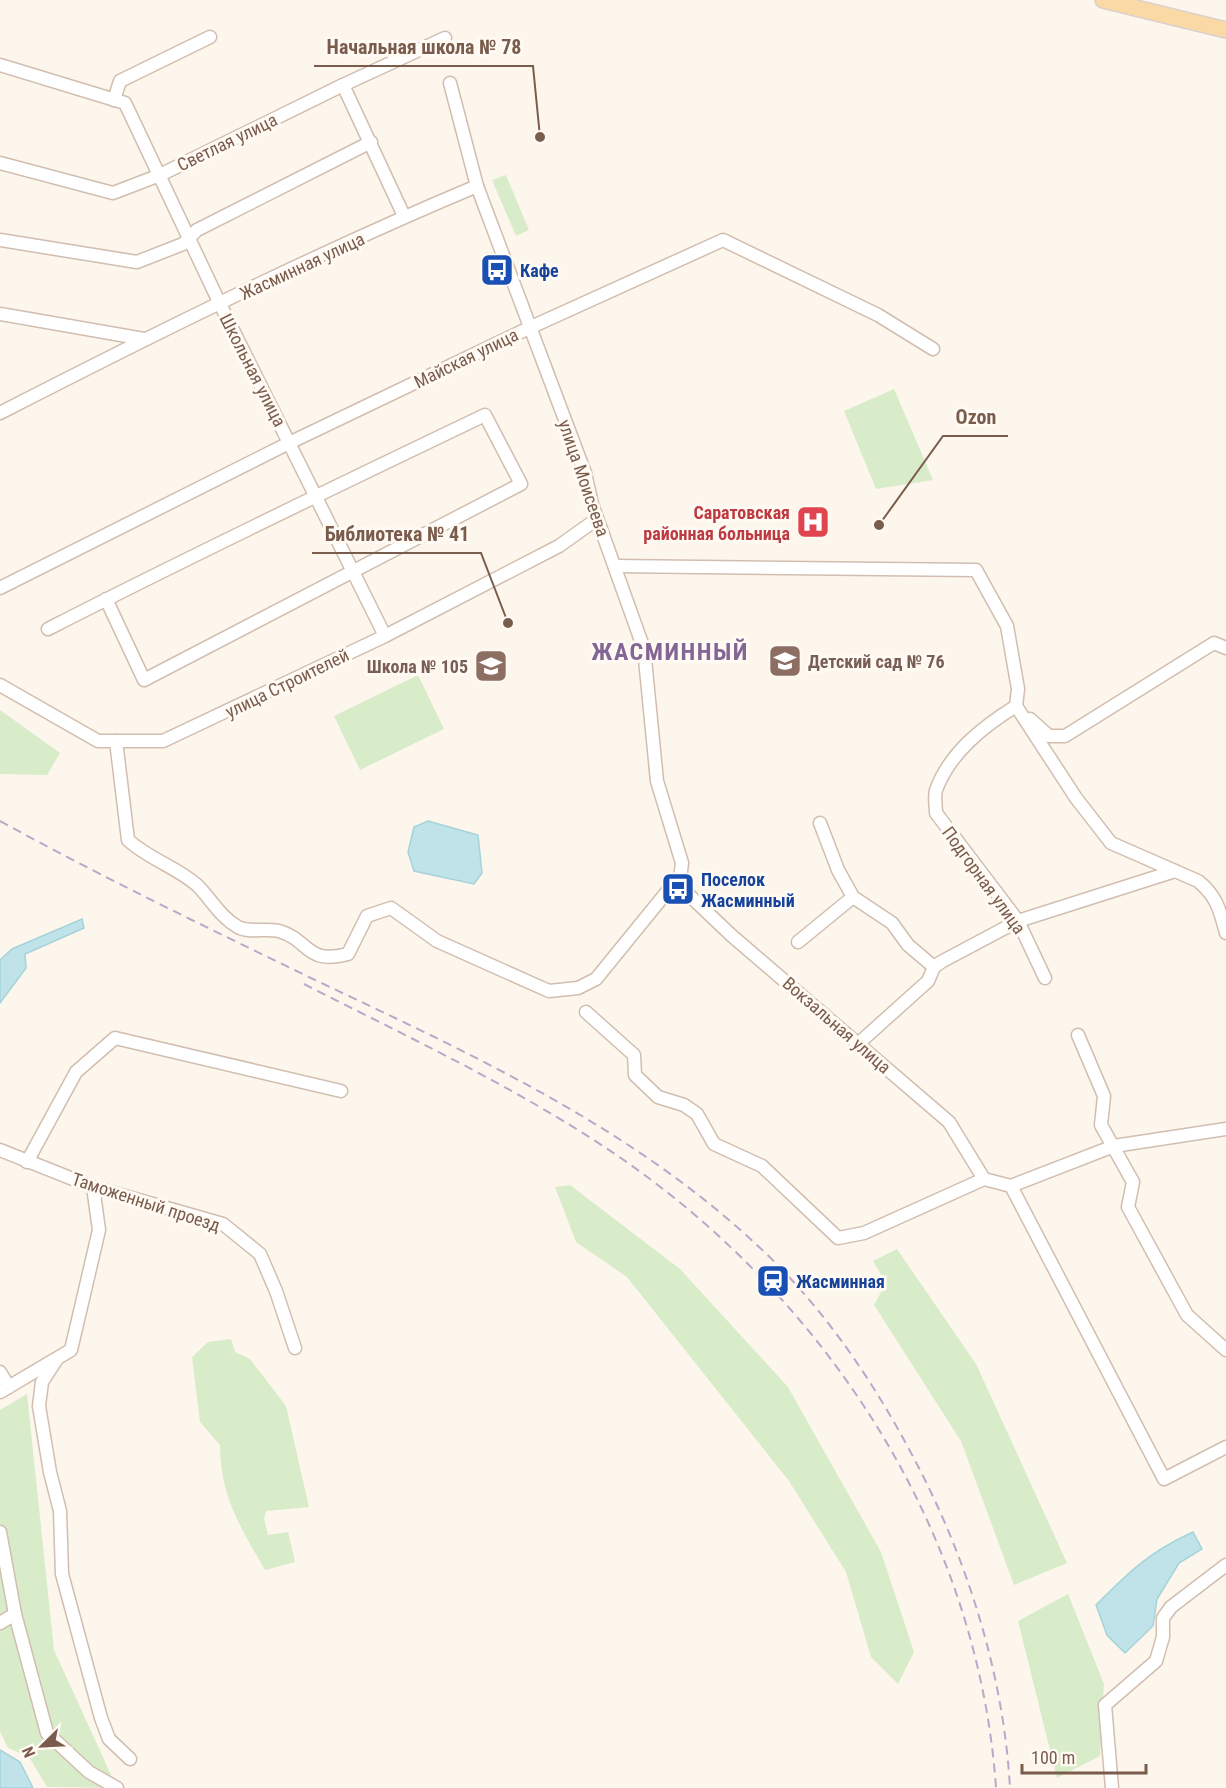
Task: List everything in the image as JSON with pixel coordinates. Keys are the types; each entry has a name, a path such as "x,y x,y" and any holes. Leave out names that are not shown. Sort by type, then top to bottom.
{"main road":[{"path":"1103,0 1226,30"}],"street":[{"path":"0,65 120,101 120,81 210,37"},
{"name":"Светлая улица","path":"0,163 113,192 160,175 343,85 445,38"},
{"name":"улица Моисеева","path":"450,83 477,186 585,473 597,519 644,649 657,782 682,863 680,879"},
{"path":"343,85 404,216"},
{"name":"Школьная улица","path":"120,101 160,175 220,304 385,636"},
{"path":"0,240 137,262 183,244 197,230 371,142"},
{"name":"Жасминная улица","path":"0,413 144,339 404,216 477,186"},
{"name":"Майская улица","path":"0,588 289,443 529,328 723,240 878,315 933,349"},
{"path":"0,314 144,339"},
{"path":"48,629 106,599 316,496 485,415 521,484 144,680 106,599"},
{"name":"улица Строителей","path":"0,685 98,741 163,741 385,636 559,546 597,519"},
{"path":"615,566 976,570 1007,626 1018,690 1016,706 1102,834 1111,843 1198,881 1218,901 1226,933"},
{"path":"1016,706 1049,736 1065,736 1191,655 1214,643 1226,648"},
{"name":"Подгорная улица","path":"1016,706 981,728 949,765 935,792 936,813 1018,921 1046,978"},
{"path":"116,741 128,840 144,854 175,870 198,886 212,906 240,929 282,932 310,952 329,959 348,954 367,916 391,908 437,941 549,991 579,987 596,979 680,879"},
{"path":"820,823 838,870 854,897 892,923 908,945 934,967"},
{"path":"859,1043 928,981 934,967 1018,921 1175,871"},
{"name":"Вокзальная улица","path":"680,879 689,895 731,935 949,1122 984,1179"},
{"path":"798,942 854,897"},
{"path":"586,1012 634,1055 635,1074 658,1097 684,1105 697,1114 714,1144 762,1166 838,1238 864,1233 984,1179 1011,1186 1114,1146 1226,1129"},
{"path":"1078,1035 1104,1096 1101,1125 1133,1182 1128,1207 1187,1316 1226,1350"},
{"path":"27,1162 76,1072 115,1038 341,1091"},
{"name":"Таможенный проезд","path":"0,1150 93,1187 223,1224 260,1254 276,1291 295,1348"},
{"path":"1011,1186 1164,1479 1226,1447"},
{"path":"0,1372 4,1389 71,1350 99,1230 93,1187"},
{"path":"57,1359 42,1382 39,1406 50,1472 60,1511 62,1574 101,1718 109,1739 130,1759"},
{"path":"0,1532 15,1614 47,1733 89,1772 117,1788"},
{"path":"1112,1788 1105,1706 1156,1661 1163,1636 1163,1618 1171,1607 1226,1565"},
{"path":"0,1623 15,1614"}],"green space":[{"path":"506,175 529,230 516,236 492,180"},
{"path":"894,389 933,480 876,489 844,411"},
{"path":"418,675 444,729 360,770 334,716"},
{"path":"0,710 60,753 47,775 0,774"},
{"path":"570,1185 680,1269 788,1387 881,1552 914,1652 898,1684 871,1657 846,1572 789,1481 627,1277 576,1242 555,1187"},
{"path":"897,1249 976,1364 1067,1563 1014,1585 961,1441 874,1305 886,1283 873,1261"},
{"path":"231,1339 235,1352 250,1359 286,1406 309,1507 266,1511 264,1518 268,1535 288,1532 295,1562 265,1570 233,1510 224,1480 220,1445 200,1422 192,1357 208,1342"},
{"path":"27,1394 54,1650 117,1788 47,1787 29,1757 8,1748 0,1731 0,1410"},
{"path":"1068,1594 1104,1684 1100,1756 1057,1778 1018,1621"}],"water":[{"path":"428,821 478,835 482,873 474,884 414,871 408,852 414,827"},
{"path":"82,919 84,928 25,954 26,968 0,1003 0,960 12,949"},
{"path":"1193,1532 1202,1549 1179,1563 1157,1599 1153,1626 1125,1653 1107,1635 1096,1605 1140,1564 1164,1547"},
{"path":"0,1750 20,1762 33,1788 0,1788"}],"railway":[{"path":"0,821 155,902 489,1064 546,1095 602,1128 656,1164 709,1203 758,1246 807,1297 870,1382 906,1443 940,1511 956,1549 982,1627 1001,1707 1010,1788"},
{"path":"304,984 496,1082 606,1148 684,1206 756,1272 820,1345 875,1424 922,1509 958,1598 983,1691 996,1788"}],"place":[{"name":"Начальная школа № 78","path":"540,137"},
{"name":"Кафе","path":"497,270"},
{"name":"Саратовская районная больница","path":"813,522"},
{"name":"Ozon","path":"879,525"},
{"name":"Библиотека № 41","path":"508,623"},
{"name":"Детский сад № 76","path":"785,661"},
{"name":"Школа № 105","path":"491,666"},
{"name":"Поселок Жасминный","path":"678,889"},
{"name":"Жасминная","path":"773,1281"}],"district":[{"name":"ЖАСМИННЫЙ","path":"670,652"}]}
